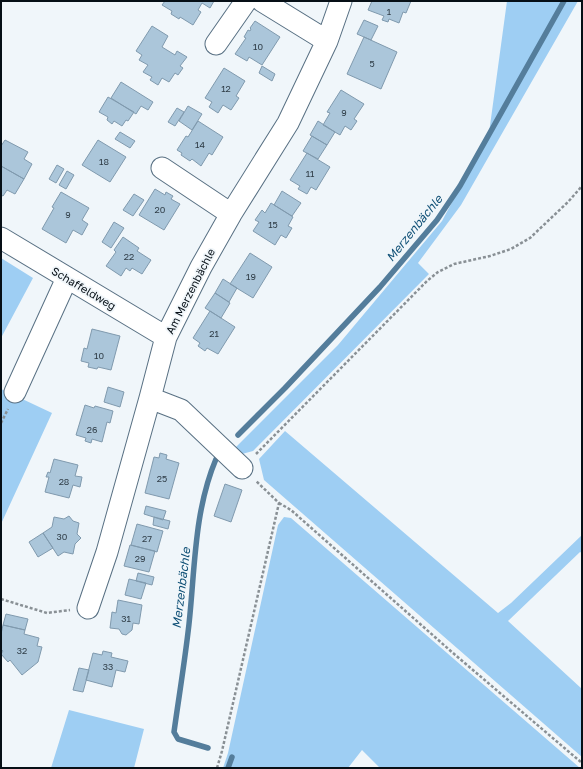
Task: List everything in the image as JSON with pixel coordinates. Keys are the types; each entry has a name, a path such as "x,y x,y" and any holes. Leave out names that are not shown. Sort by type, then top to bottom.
{"street":[{"path":"216,44 246,1"},
{"path":"262,1 327,41"},
{"name":"Am Merzenbächle","path":"88,608 107,552 166,337 201,266 231,214 288,123 327,41 341,1"},
{"path":"162,168 231,214"},
{"name":"Schaffeldweg","path":"1,238 166,337"},
{"path":"15,392 67,278"},
{"path":"150,398 181,410 242,468"}],"path":[{"path":"582,186 568,202 530,238 511,249 490,256 454,264 438,272 427,281 242,468 279,503 291,510 453,653 582,763"},
{"path":"217,768 279,503"},
{"path":"1,599 47,613 88,608"}],"shaded area":[{"path":"507,1 578,1 461,205 418,263 429,274 253,451 242,454 234,449 338,345 442,221 489,133"},
{"path":"1,258 33,278 1,338"},
{"path":"1,389 52,413 1,524"},
{"path":"285,431 498,613 511,603 582,535 582,553 580,552 508,621 582,689 582,757 264,480 259,459"},
{"path":"284,517 291,518 580,768 380,768 362,750 348,768 223,768 228,753 278,525"},
{"path":"69,710 144,729 134,768 51,768"}],"building":[{"path":"165,1 214,1 210,8 202,3 198,10 201,12 193,25 180,17 179,19 171,14 172,11 162,5"},
{"path":"372,1 411,1 406,13 403,12 399,23 389,19 388,22 382,20 384,16 368,10"},
{"path":"364,20 378,26 371,40 357,34"},
{"path":"255,21 280,37 262,65 249,57 247,61 235,54 246,38 244,37 248,30 250,31 250,28"},
{"path":"152,26 168,36 162,47 175,55 177,51 187,57 180,66 183,68 178,75 175,73 169,82 162,78 158,85 150,80 152,77 143,72 148,65 139,60 142,55 136,51"},
{"path":"364,37 397,52 381,89 347,74"},
{"path":"262,66 275,74 272,81 259,73"},
{"path":"224,68 245,81 236,96 239,98 231,110 223,105 218,113 209,107 212,102 205,98"},
{"path":"121,82 153,102 148,110 141,106 136,114 111,98"},
{"path":"341,90 364,104 354,119 357,121 351,130 345,126 340,135 323,125 330,113 327,112"},
{"path":"108,97 134,112 128,121 126,120 122,126 114,121 112,124 107,120 108,117 99,112"},
{"path":"188,106 202,114 192,130 179,121"},
{"path":"177,108 184,112 175,126 168,122"},
{"path":"198,121 223,137 212,155 209,153 201,166 192,159 190,161 181,155 182,153 177,150 186,136 188,137"},
{"path":"318,121 335,132 327,145 310,135"},
{"path":"120,132 135,141 130,148 115,139"},
{"path":"312,136 327,145 318,159 303,151"},
{"path":"5,140 28,152 24,159 32,164 24,179 1,166 1,146"},
{"path":"98,140 126,157 110,182 82,165"},
{"path":"307,153 330,167 316,190 311,187 307,194 298,189 300,186 290,180"},
{"path":"57,165 64,169 56,183 49,179"},
{"path":"1,166 24,179 15,194 7,190 3,196 1,195"},
{"path":"67,171 74,175 66,189 59,185"},
{"path":"155,189 165,195 166,192 173,196 171,199 180,204 164,230 139,215"},
{"path":"282,191 301,203 292,216 274,205"},
{"path":"61,192 89,208 82,220 88,224 82,235 73,230 66,243 42,229"},
{"path":"134,194 144,200 133,216 123,210"},
{"path":"271,203 293,217 288,226 292,228 286,238 281,235 275,245 253,231 259,222 255,220 262,210 265,213"},
{"path":"114,222 124,228 111,248 102,242"},
{"path":"123,237 139,248 137,251 151,260 142,274 132,268 130,271 126,268 121,276 106,266 116,252 114,250"},
{"path":"250,253 272,267 253,298 230,284"},
{"path":"223,279 237,288 229,302 215,293"},
{"path":"215,293 230,303 221,318 205,308"},
{"path":"210,311 235,327 218,354 207,348 205,351 198,346 200,343 193,338"},
{"path":"92,329 120,336 111,370 98,367 97,369 88,367 89,363 81,361 84,348 87,349"},
{"path":"108,387 124,392 120,407 104,402"},
{"path":"85,405 113,411 110,423 107,422 102,442 92,439 91,443 85,441 86,438 76,435"},
{"path":"160,453 167,455 166,459 179,463 169,499 145,493 154,457 159,458"},
{"path":"54,459 78,465 75,476 82,477 80,487 73,485 69,498 45,492 49,477 46,477 48,472 50,473"},
{"path":"225,484 242,490 231,522 214,516"},
{"path":"146,506 166,511 163,520 144,514"},
{"path":"69,516 73,521 79,523 77,534 81,538 75,544 73,554 64,552 58,556 43,533 52,527 54,517 64,519"},
{"path":"154,517 170,521 168,529 153,525"},
{"path":"137,524 163,531 157,552 131,545"},
{"path":"43,533 53,548 38,557 29,542"},
{"path":"130,545 155,551 149,572 124,566"},
{"path":"138,573 154,577 152,585 136,581"},
{"path":"129,579 146,583 141,599 125,595"},
{"path":"118,600 142,605 139,624 133,623 132,630 126,635 122,634 119,629 110,628 112,612 116,613"},
{"path":"6,614 28,619 25,630 3,625"},
{"path":"3,625 25,630 24,634 39,638 37,646 42,647 38,662 22,675 10,660 8,662 1,654 3,651 1,649 1,634"},
{"path":"103,651 112,653 111,657 128,661 125,672 116,670 112,687 86,680 93,653 102,655"},
{"path":"79,668 89,670 83,692 73,690"}],"waterway":[{"name":"Merzenbächle","path":"238,435 285,388 380,287 437,220 460,186 564,1"},
{"name":"Merzenbächle","path":"208,748 178,739 174,732 187,638 199,520 203,499 216,459"},
{"path":"228,768 232,757"}]}
